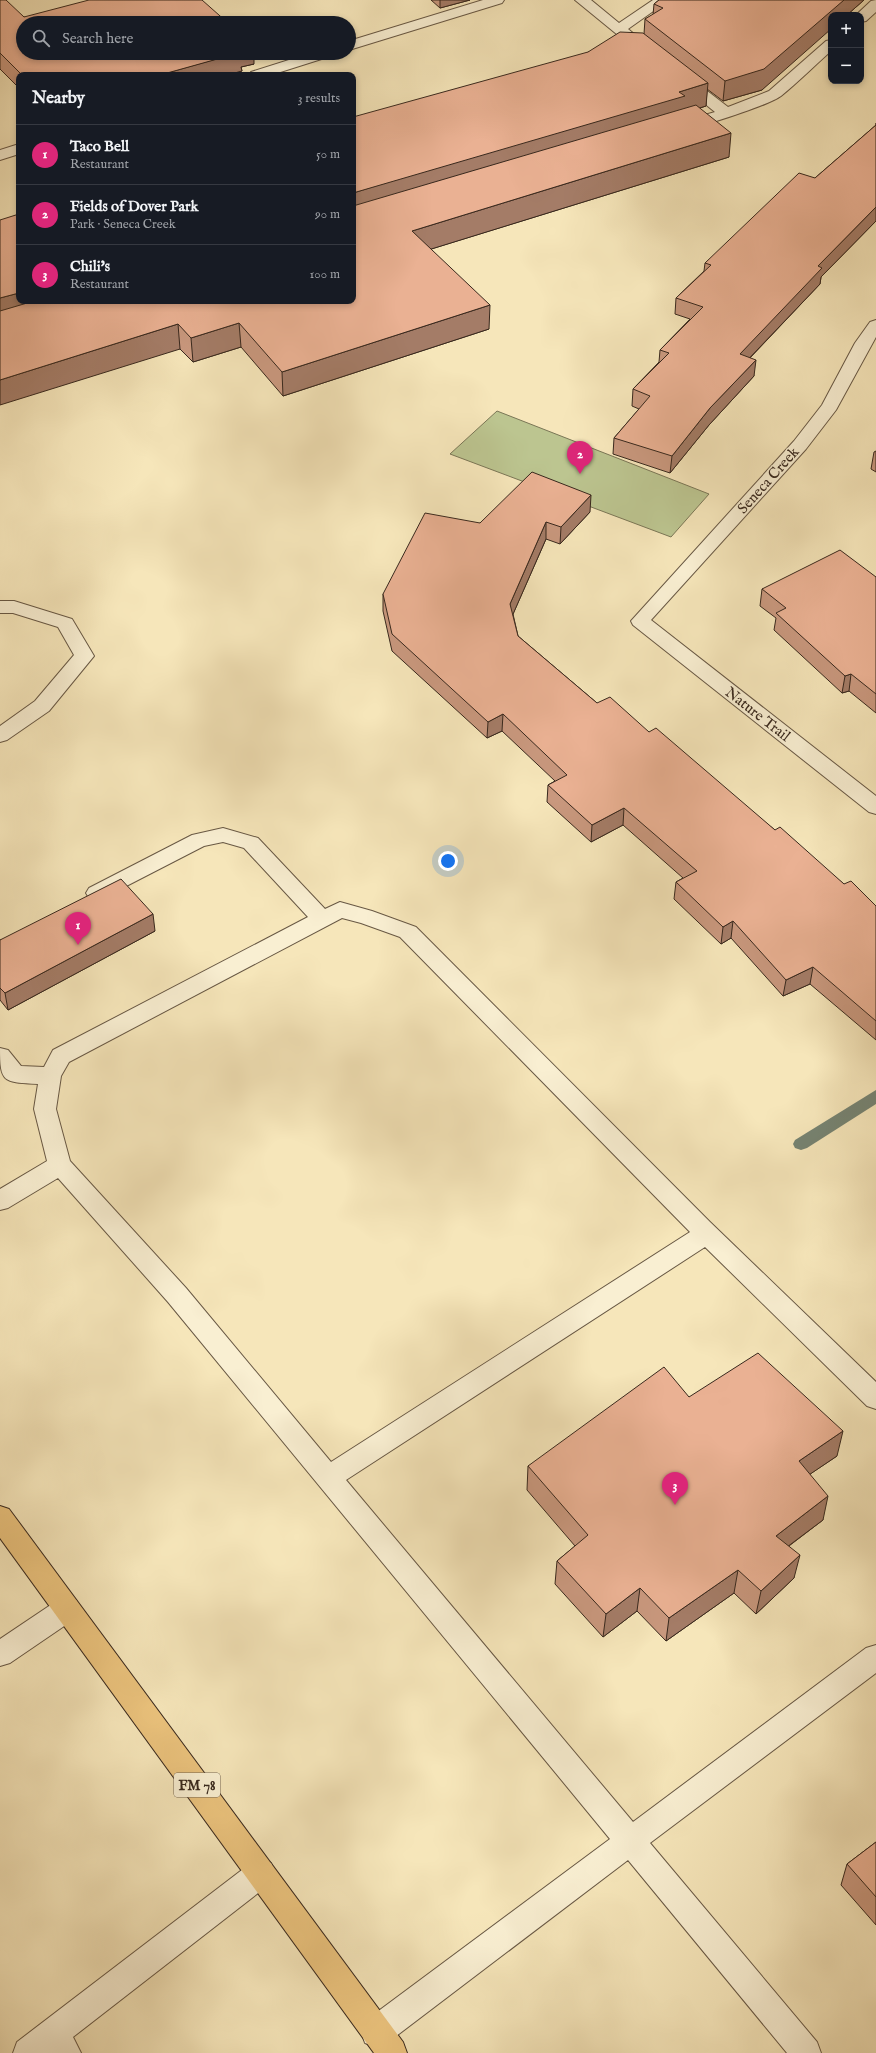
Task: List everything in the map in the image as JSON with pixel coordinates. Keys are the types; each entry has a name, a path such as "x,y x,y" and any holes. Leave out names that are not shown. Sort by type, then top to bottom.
{"main road":[{"name":"FM 78","path":"0,1518 384,2042"}],"street":[{"path":"356,44 497,0"},
{"path":"582,0 659,60"},
{"path":"619,29 662,0"},
{"path":"864,15 876,4"},
{"path":"665,131 726,113 774,94 828,47"},
{"path":"624,50 646,51"},
{"path":"266,72 304,60"},
{"path":"671,70 726,113"},
{"path":"0,155 16,150"},
{"name":"Seneca Creek","path":"640,621 800,445 830,406 863,343 876,325"},
{"path":"0,607 14,607 66,623 84,656 42,706 0,735"},
{"name":"Nature Trail","path":"640,621 876,807"},
{"path":"78,902 199,840 223,836 251,843 322,919"},
{"path":"806,2053 629,1842 177,1295 60,1165 45,1109 50,1076 61,1056 340,910 365,916 408,932 707,1234 876,1398"},
{"path":"0,1056 15,1074 50,1076"},
{"path":"0,1201 60,1165"},
{"path":"328,1478 707,1234"},
{"path":"0,1654 68,1609"},
{"path":"384,2042 629,1842 876,1657"},
{"path":"28,2053 60,2043 261,1873"}],"green space":[{"path":"497,411 709,494 671,537 450,454"}],"building":[{"path":"0,0 6,0 23,16 16,16 16,60 214,60 171,72 19,72 0,53"},
{"path":"89,0 202,0 220,16 28,16"},
{"path":"659,0 844,0 830,12 828,12 828,14 764,69 725,81 645,19 663,8 654,4"},
{"path":"620,32 643,33 708,83 679,92 685,96 356,192 356,116 588,52"},
{"path":"696,105 731,133 412,231 490,305 282,372 239,323 191,338 178,324 0,380 0,311 24,304 356,304 356,205"},
{"path":"876,125 876,207 818,266 822,268 740,354 756,360 710,408 672,456 614,438 650,396 633,389 669,353 660,350 703,307 676,298 711,265 705,263 799,173 815,178"},
{"path":"16,215 16,294 0,298 0,220"},
{"path":"532,472 591,495 561,527 546,522 510,604 518,636 597,703 610,697 649,732 656,728 775,830 780,827 844,884 851,881 876,906 876,1021 813,967 786,980 733,921 723,927 676,882 697,871 624,808 592,825 548,785 567,775 503,714 488,722 392,634 383,594 425,513 480,523"},
{"path":"840,550 876,577 876,694 851,674 845,676 776,613 786,608 762,589"},
{"path":"121,879 153,914 5,993 0,988 0,940"},
{"path":"758,1353 843,1431 799,1461 828,1496 776,1536 800,1555 761,1591 738,1570 669,1618 640,1588 606,1614 557,1561 588,1535 528,1466 664,1367 689,1397"},
{"path":"876,1842 876,1897 847,1864"}],"waterway":[{"path":"801,1144 876,1096"}],"place":[{"name":"Fields of Dover Park","path":"580,474"},
{"name":"Taco Bell","path":"78,945"},
{"name":"Chili's","path":"675,1505"}]}
